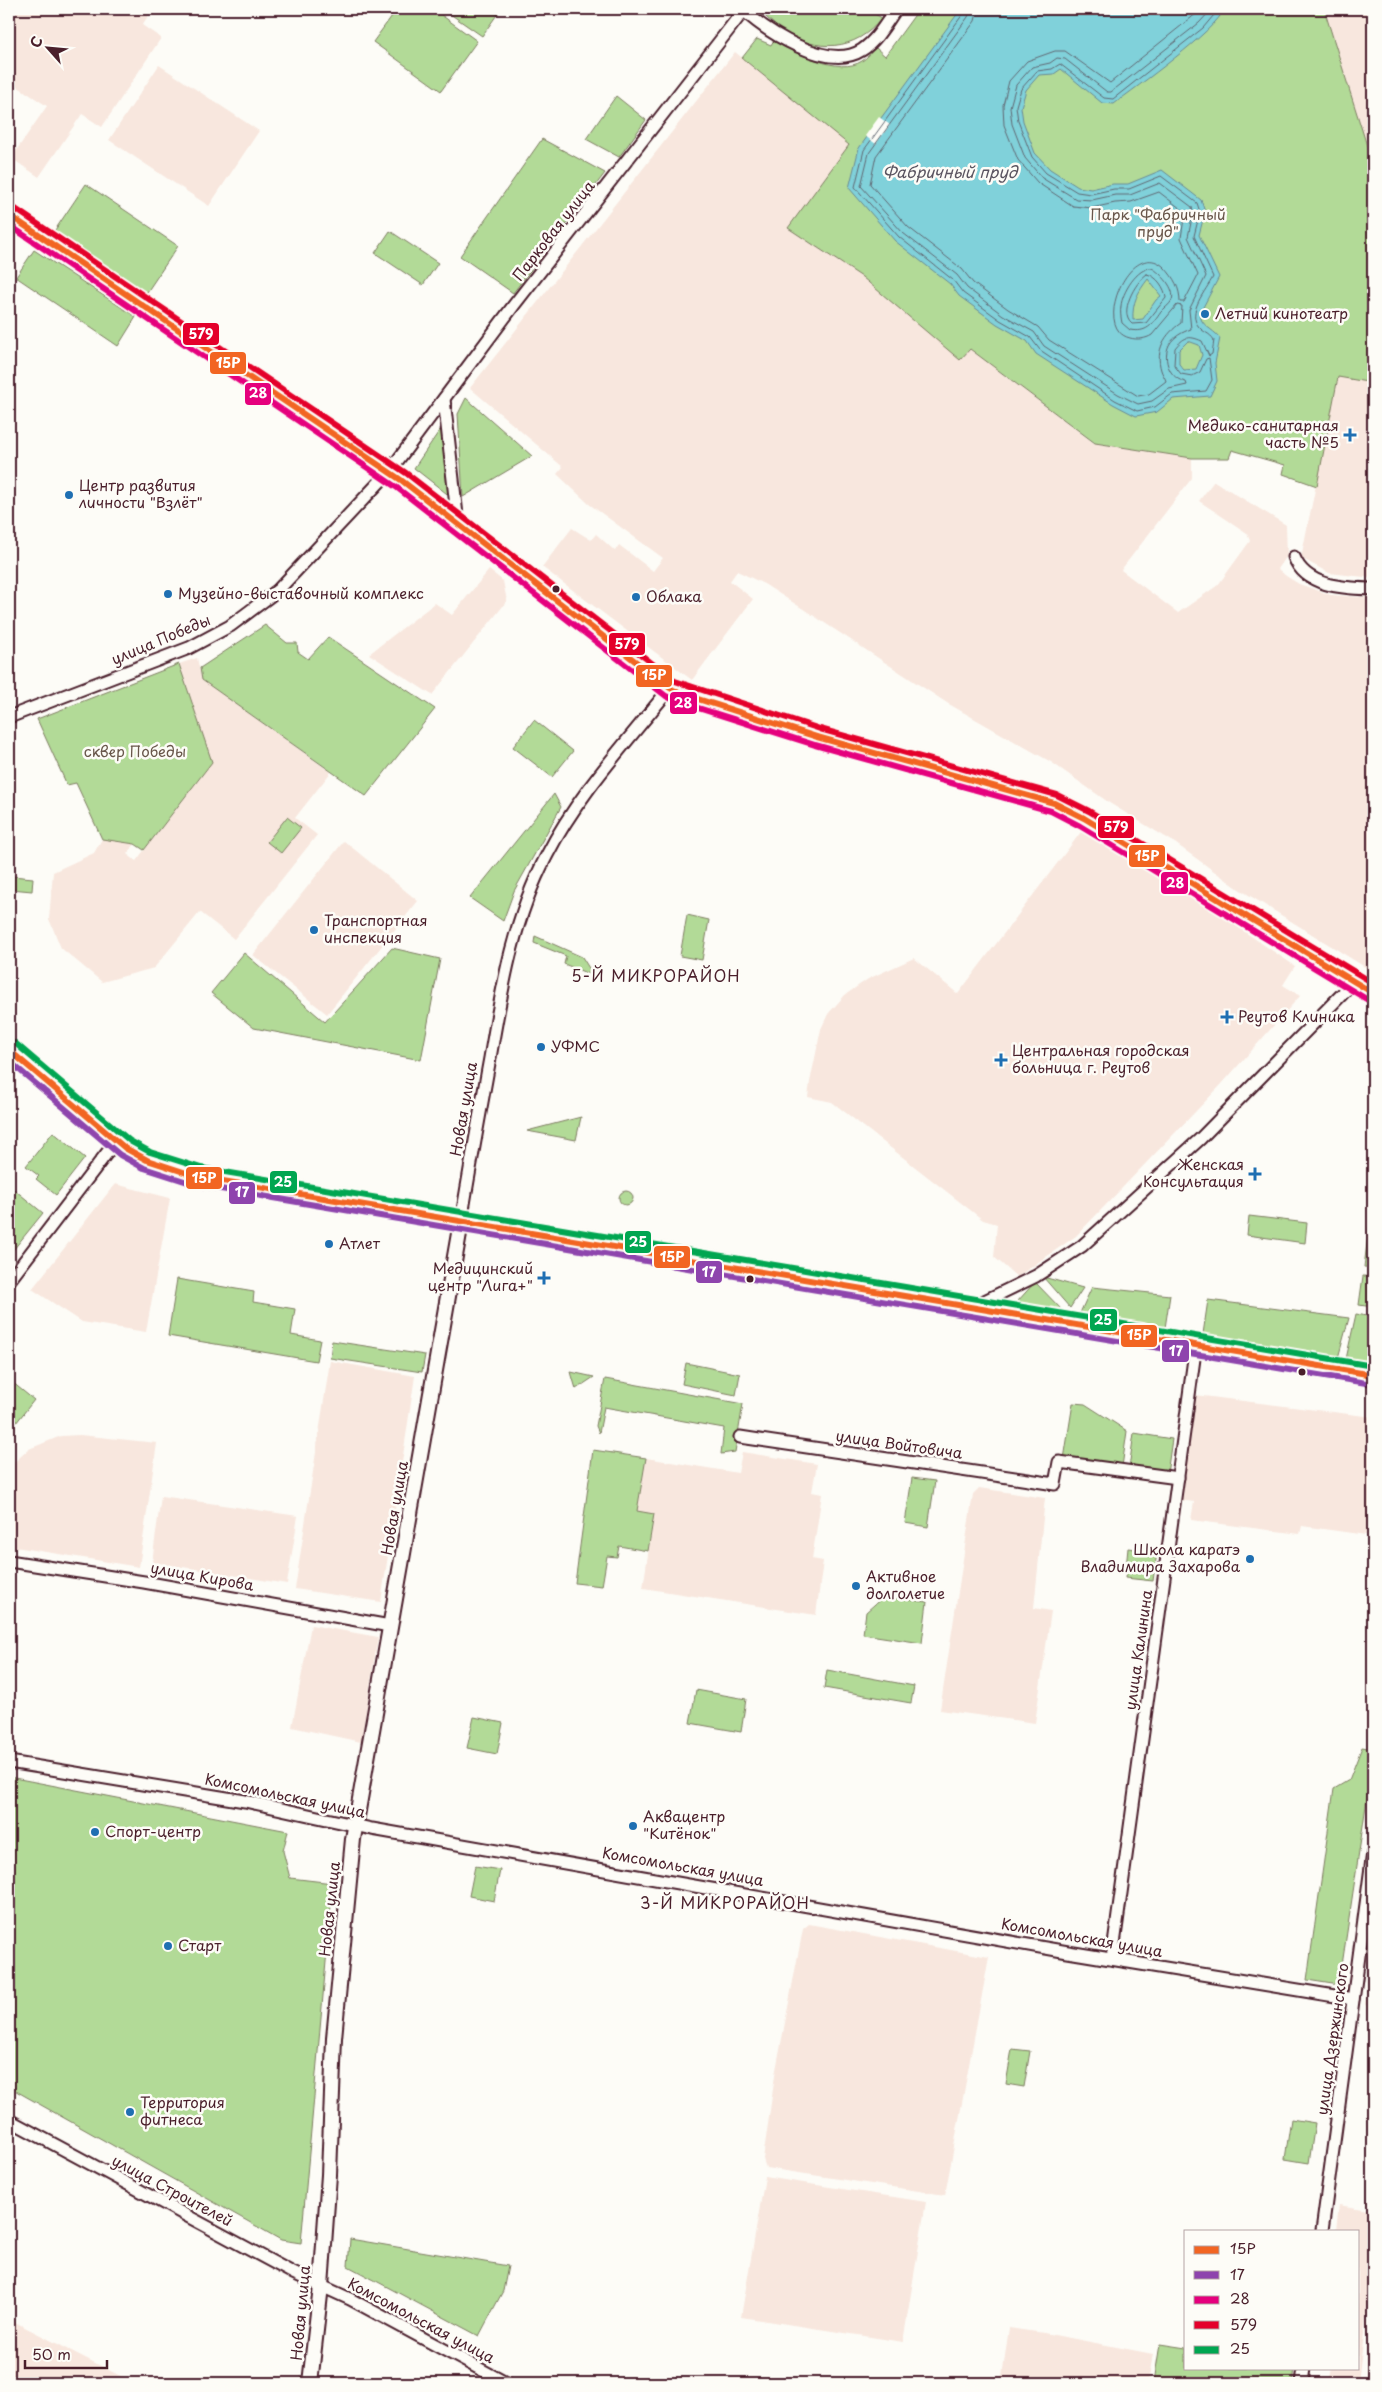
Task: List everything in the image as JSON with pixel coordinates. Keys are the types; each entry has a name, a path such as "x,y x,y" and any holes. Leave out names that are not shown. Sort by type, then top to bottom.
{"street":[{"path":"743,10 759,24 798,46 822,54 843,56 861,51 873,41 896,9"},
{"name":"Парковая улица","path":"389,472 514,306 743,10"},
{"path":"9,214 321,424 389,472 670,688 679,693 817,737 1054,803 1084,818 1373,993"},
{"path":"444,399 458,524"},
{"name":"улица Победы","path":"9,717 163,659 230,626 278,590 389,472"},
{"path":"1294,557 1305,573 1334,587 1373,589"},
{"name":"Новая улица","path":"310,2383 321,2286 329,2175 334,2038 356,1825 502,988 515,934 528,896 557,837 586,794 670,688"},
{"path":"970,1308 1036,1276 1082,1246 1200,1139 1354,982"},
{"path":"9,1050 116,1141 147,1160 199,1177 1373,1375"},
{"path":"9,1281 116,1141"},
{"name":"улица Калинина","path":"1112,1959 1196,1344"},
{"name":"улица Войтовича","path":"740,1437 1055,1484 1059,1462 1178,1478"},
{"name":"улица Кирова","path":"9,1561 144,1582 390,1626"},
{"name":"Комсомольская улица","path":"9,1762 300,1812 356,1825 1112,1959 1353,1999"},
{"name":"улица Дзержинского","path":"1322,2230 1373,1852"},
{"name":"улица Строителей","path":"9,2120 293,2273 321,2286"},
{"name":"Комсомольская улица","path":"321,2286 350,2299 506,2383"},
{"path":"1302,2383 1304,2370"}],"shaded area":[{"path":"9,9 153,9 142,25 161,38 102,127 82,114 39,177 11,158 47,106 9,81"},
{"path":"1324,9 1373,9 1373,165"},
{"path":"735,52 850,145 788,228 862,277 960,359 970,349 1094,443 1192,458 1192,478 1121,570 1178,613 1218,585 1250,541 1247,533 1199,501 1214,481 1286,525 1287,556 1278,569 1286,576 1299,584 1331,595 1373,598 1373,972 1239,889 1172,841 1111,804 1051,762 947,703 764,584 737,571 730,581 753,599 692,680 542,567 572,528 591,540 596,534 615,551 619,545 653,571 663,558 589,504 557,474 563,467 470,388"},
{"path":"159,65 259,131 209,206 109,140"},
{"name":"Медико-санитарная часть №5","path":"1338,377 1373,383 1373,578 1329,573 1301,558"},
{"path":"489,570 503,581 507,601 432,695 369,654 435,603 452,615"},
{"path":"197,658 202,680 331,772 295,818 317,835 234,939 200,912 154,968 102,982 61,948 49,919 53,872 94,853 102,839 135,844 127,854 136,861 211,762 179,664"},
{"name":"Центральная городская больница г. Реутов","path":"1081,832 1147,869 1295,966 1283,985 1300,996 1221,1085 1076,1236 1017,1277 994,1257 997,1224 983,1220 832,1102 808,1097 810,1082 821,1029 828,1014 845,995 868,979 914,958 958,994"},
{"path":"344,841 418,901 327,1014 253,955"},
{"path":"115,1184 170,1198 146,1332 82,1322 32,1289"},
{"path":"330,1361 415,1376 381,1602 295,1589"},
{"path":"1195,1395 1373,1417 1373,1526 1368,1526 1366,1535 1302,1526 1300,1534 1191,1520 1194,1502 1180,1500"},
{"path":"80,1435 157,1443 139,1567 9,1546 9,1467 29,1449 61,1436"},
{"path":"742,1452 817,1464 812,1492 822,1494 812,1559 823,1561 816,1615 643,1588 654,1514 637,1512 646,1458 738,1473"},
{"path":"979,1488 1045,1498 1034,1608 1051,1611 1035,1723 940,1710 973,1494"},
{"path":"161,1496 298,1516 287,1584 152,1562"},
{"path":"311,1625 378,1637 361,1742 292,1727"},
{"path":"809,1924 989,1957 945,2195 766,2168 763,2159 775,2075 803,1929"},
{"path":"1371,1972 1373,1972 1373,2006 1365,2005"},
{"path":"765,2177 926,2202 903,2342 741,2317"},
{"path":"1339,2205 1373,2211 1373,2260 1360,2367 1360,2230 1336,2230"},
{"path":"9,2319 134,2383 9,2383"},
{"path":"1009,2328 1153,2354 1148,2383 1001,2383"},
{"path":"1330,2370 1360,2370 1358,2383 1327,2383"}],"green space":[{"path":"397,9 433,9 477,41 441,91 373,42"},
{"path":"443,9 501,9 482,36"},
{"path":"758,9 866,9 882,18 871,29 848,43 822,45 808,43 781,30"},
{"name":"Парк \"Фабричный пруд\"","path":"919,9 1324,9 1373,165 1373,383 1338,377 1317,486 1283,474 1285,465 1232,450 1229,458 1192,458 1095,443 970,349 960,360 862,277 788,228 849,145 742,58 757,39 771,45 774,40 817,61 842,66 853,65 862,61 876,48 885,56"},
{"path":"616,96 646,120 619,157 586,139"},
{"path":"542,139 605,173 513,293 460,256"},
{"path":"86,184 178,246 145,295 53,233"},
{"path":"390,231 438,263 423,285 375,253"},
{"path":"34,250 136,317 118,346 16,277"},
{"path":"466,398 532,456 463,497 458,414"},
{"path":"444,424 451,497 414,468"},
{"path":"265,625 287,643 297,643 298,652 308,659 328,637 435,709 366,796 202,680 200,668"},
{"name":"сквер Победы","path":"179,664 212,762 144,850 135,844 102,839 76,783 67,785 37,719"},
{"path":"534,720 573,751 552,777 513,747"},
{"path":"554,794 561,807 514,891 503,921 470,898"},
{"path":"287,817 301,828 281,853 267,842"},
{"path":"12,876 33,878 32,891 11,889"},
{"path":"687,915 709,920 702,960 680,956"},
{"path":"535,936 582,957 594,976 564,964 566,956 534,943"},
{"path":"392,948 440,959 421,1060 254,1028 211,993 244,953 325,1022"},
{"path":"581,1117 576,1140 527,1131"},
{"path":"53,1132 85,1158 56,1195 36,1179 39,1176 26,1166"},
{"path":"10,1186 43,1213 9,1255 9,1188"},
{"path":"623,1191 629,1191 633,1198 629,1205 623,1205 619,1201 619,1195"},
{"path":"1249,1216 1307,1223 1305,1243 1247,1235"},
{"path":"1369,1227 1373,1228 1373,1268 1364,1267"},
{"path":"1363,1276 1373,1277 1373,1307 1359,1305"},
{"path":"1043,1277 1083,1288 1070,1308"},
{"path":"177,1279 254,1292 253,1302 295,1309 291,1335 320,1340 316,1361 168,1336"},
{"path":"1035,1282 1063,1311 1017,1302"},
{"path":"1092,1287 1170,1295 1165,1328 1080,1313"},
{"path":"1208,1300 1349,1318 1338,1358 1203,1334"},
{"path":"1356,1314 1373,1317 1373,1363 1346,1359"},
{"path":"332,1341 425,1355 422,1372 330,1358"},
{"path":"686,1363 740,1374 736,1395 682,1384"},
{"path":"571,1372 594,1377 576,1389"},
{"path":"605,1379 743,1404 735,1452 721,1454 724,1428 604,1407 599,1433 596,1426"},
{"path":"12,1382 34,1400 16,1423 9,1417 9,1386"},
{"path":"1073,1403 1085,1404 1127,1431 1122,1467 1064,1459"},
{"path":"1134,1433 1172,1439 1167,1474 1129,1468"},
{"path":"593,1450 646,1458 637,1511 654,1514 648,1551 619,1546 617,1557 607,1556 602,1586 575,1583"},
{"path":"912,1478 935,1481 928,1527 905,1523"},
{"path":"1128,1548 1157,1552 1153,1581 1125,1578"},
{"path":"883,1597 927,1602 922,1643 863,1634 866,1612"},
{"path":"827,1670 914,1686 911,1703 824,1688"},
{"path":"696,1690 746,1699 741,1732 690,1723"},
{"path":"474,1717 503,1723 497,1754 467,1748"},
{"path":"1362,1747 1373,1749 1373,1759 1339,1985 1307,1980 1334,1789 1349,1780"},
{"name":"Старт","path":"9,1777 288,1831 283,1851 290,1878 333,1883 301,2243 281,2240 9,2087"},
{"path":"475,1866 500,1870 494,1901 469,1896"},
{"path":"1012,2049 1030,2051 1024,2087 1006,2084"},
{"path":"1291,2119 1315,2123 1309,2163 1285,2159"},
{"path":"350,2239 508,2266 503,2291 479,2336 348,2266"},
{"path":"1160,2344 1184,2348 1184,2370 1295,2370 1293,2383 1154,2382"}],"water":[{"name":"Фабричный пруд","path":"961,9 1224,9 1218,18 1192,44 1114,104 1102,103 1061,69 1054,74 1039,75 1026,90 1021,107 1023,121 1035,153 1050,169 1078,187 1091,189 1113,184 1128,184 1162,170 1201,200 1205,212 1199,235 1219,277 1200,313 1204,324 1220,338 1215,363 1217,381 1210,396 1173,399 1157,412 1136,416 1113,404 1036,354 1027,341 997,324 959,296 950,284 895,241 849,188 859,148","holes":["1148,279 1161,296 1143,319 1133,320 1136,298","1188,341 1199,345 1202,355 1196,369 1184,370 1179,364 1179,350"]}],"pier":[{"path":"879,117 890,125 876,144 865,136"}],"transit line":[{"name":"579","path":"14,208 406,473 675,681 820,729 1057,795 1089,811 1373,983"},
{"name":"15Р","path":"9,215 401,480 670,688 679,693 817,737 1054,803 1084,818 1373,993"},
{"name":"28","path":"9,225 396,487 666,696 676,701 815,745 1051,811 1080,826 1368,1000"},
{"name":"25","path":"15,1043 130,1141 150,1152 201,1168 1373,1366"},
{"name":"15Р","path":"9,1050 125,1148 147,1160 199,1177 1373,1375"},
{"name":"17","path":"9,1061 120,1155 144,1168 197,1185 1372,1384"}],"place":[{"name":"Летний кинотеатр","path":"1205,314"},
{"name":"Медико-санитарная часть №5","path":"1350,435"},
{"name":"Центр развития личности \"Взлёт\"","path":"69,495"},
{"name":"Музейно-выставочный комплекс","path":"168,594"},
{"name":"Облака","path":"636,597"},
{"name":"Транспортная инспекция","path":"314,930"},
{"name":"Реутов Клиника","path":"1227,1017"},
{"name":"УФМС","path":"541,1047"},
{"name":"Центральная городская больница г. Реутов","path":"1001,1060"},
{"name":"Женская Консультация","path":"1255,1174"},
{"name":"Атлет","path":"329,1244"},
{"name":"Медицинский центр \"Лига+\"","path":"544,1278"},
{"name":"Школа каратэ Владимира Захарова","path":"1250,1559"},
{"name":"Активное долголетие","path":"856,1586"},
{"name":"Аквацентр \"Китёнок\"","path":"633,1826"},
{"name":"Спорт-центр","path":"95,1832"},
{"name":"Старт","path":"168,1946"},
{"name":"Территория фитнеса","path":"130,2112"}],"district":[{"name":"5-Й МИКРОРАЙОН","path":"656,976"},
{"name":"3-Й МИКРОРАЙОН","path":"725,1903"}]}
